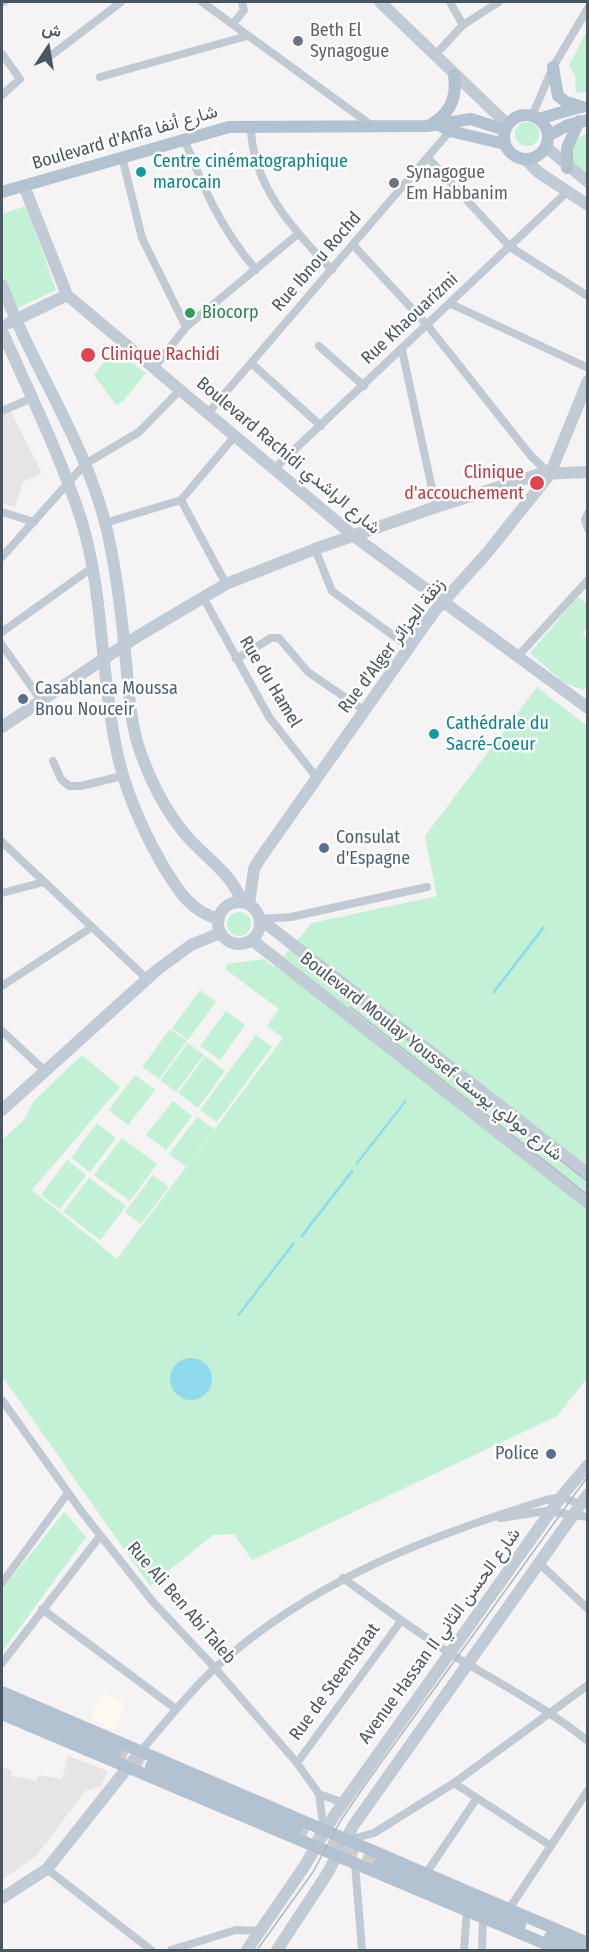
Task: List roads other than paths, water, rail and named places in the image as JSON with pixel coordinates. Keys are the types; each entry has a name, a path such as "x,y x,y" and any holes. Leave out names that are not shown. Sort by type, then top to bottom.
{"main road":[{"path":"380,2 507,127"},
{"path":"553,67 558,96 566,102 585,107"},
{"path":"439,128 450,107 455,90 454,75"},
{"path":"585,107 535,117 519,117 507,127 505,144 513,155 525,159 567,192 588,205"},
{"path":"535,117 545,126 547,142 567,168 588,182"},
{"name":"Boulevard d'Anfa شارع أنفا","path":"439,128 471,119 507,127"},
{"path":"525,159 537,156 547,142 583,120"},
{"path":"567,168 567,148 583,120"},
{"name":"Boulevard d'Anfa شارع أنفا","path":"2,192 219,129 251,126 439,128 505,144"},
{"name":"Boulevard Rachidi شارع الراشدي","path":"24,186 67,295 355,537 587,707"},
{"path":"2,285 15,320 85,464 105,523 115,566 137,741 158,796 185,834 232,879 246,903 256,909 260,919 259,930 252,940 236,944 220,933 218,919 227,906 246,903"},
{"path":"67,295 15,320 2,329 80,518 93,567 113,732 122,776 143,830 182,894 199,912 218,919"},
{"name":"Rue d'Alger زنقة الجزائر","path":"246,903 254,869 259,860 409,647 444,601 487,553 550,474 588,381"},
{"path":"2,727 105,657 226,584 315,549 436,507 550,474 588,472"},
{"name":"Boulevard Moulay Youssef شارع مولاي يوسف","path":"260,919 588,1174"},
{"path":"2,1110 147,979 191,945 220,933"},
{"name":"Boulevard Moulay Youssef شارع مولاي يوسف","path":"252,940 588,1203"},
{"name":"Avenue Hassan II شارع الحسن الثاني","path":"247,1950 324,1831 449,1653 561,1497 588,1465"},
{"name":"Avenue Hassan II شارع الحسن الثاني","path":"277,1950 345,1840 466,1663 540,1564 573,1515 586,1503"},
{"path":"2,1692 588,1943"},
{"path":"2,1703 116,1751"},
{"path":"2,1714 560,1950"},
{"path":"2,1898 47,1869 140,1752"},
{"path":"151,1766 297,1828"},
{"path":"379,1864 582,1950"}],"street":[{"path":"49,57 122,2"},
{"path":"202,2 374,127"},
{"path":"233,24 244,10 242,2"},
{"path":"450,2 463,25"},
{"path":"435,55 463,25 499,2"},
{"path":"535,117 553,67 588,8"},
{"path":"100,77 247,36"},
{"path":"2,54 20,79 2,94"},
{"path":"251,126 251,144 268,189 298,234 332,270"},
{"name":"Rue Ibnou Rochd","path":"208,413 429,159 439,128"},
{"path":"184,138 216,216 231,241 256,270"},
{"path":"122,157 142,238 186,327"},
{"path":"429,159 510,247 588,296"},
{"name":"Rue Khaouarizmi","path":"274,469 428,326 567,192"},
{"path":"154,368 186,327 298,234"},
{"path":"353,245 428,326 531,456 550,474"},
{"path":"451,304 588,368"},
{"path":"319,346 364,386"},
{"path":"402,350 436,507"},
{"path":"251,363 321,426"},
{"path":"2,557 85,464 139,432 180,390"},
{"path":"2,411 32,398"},
{"path":"105,523 182,500 235,436"},
{"path":"182,500 226,584"},
{"path":"2,512 34,522"},
{"path":"588,513 585,520 588,528"},
{"path":"315,549 332,591 409,647"},
{"path":"2,632 93,567"},
{"path":"518,656 588,580"},
{"name":"Rue du Hamel","path":"203,597 278,731 317,778"},
{"path":"236,659 271,638 279,638 308,672 365,711"},
{"path":"2,645 41,700"},
{"path":"53,761 61,778 69,786 81,786 122,776"},
{"path":"2,842 147,979"},
{"path":"2,893 44,882"},
{"path":"260,919 291,917 426,887"},
{"path":"2,986 92,927"},
{"path":"2,1031 45,1071"},
{"name":"Rue Ali Ben Abi Taleb","path":"2,1400 100,1536 153,1602 215,1668 297,1763 318,1794 324,1831"},
{"path":"2,1582 68,1493"},
{"path":"140,1752 215,1668 274,1621 343,1578 429,1540 530,1505 561,1497 586,1503"},
{"path":"496,1518 552,1511 588,1517"},
{"path":"2,1663 100,1536"},
{"path":"540,1564 588,1609"},
{"path":"343,1578 400,1621 449,1653 552,1713 588,1741"},
{"path":"42,1609 176,1709"},
{"name":"Rue de Steenstraat","path":"297,1763 400,1621"},
{"path":"345,1840 374,1833 454,1783 552,1713 588,1684"},
{"path":"454,1783 550,1846"},
{"path":"509,1910 588,1790"},
{"path":"318,1794 344,1803"},
{"path":"425,1875 477,1798"},
{"path":"355,1864 362,1950"},
{"path":"47,1869 151,1950"},
{"path":"455,1950 465,1948 467,1911"},
{"path":"482,1950 483,1918"},
{"path":"171,1950 236,1930 261,1931"}],"water":[{"path":"543,926 545,928 494,994 492,992"},
{"path":"405,1100 407,1101 357,1165 355,1164"},
{"path":"352,1169 354,1171 302,1238 300,1236"},
{"path":"293,1242 295,1244 239,1316 237,1315"},
{"path":"191,1358 205,1365 212,1379 205,1393 191,1400 177,1393 170,1379 177,1365"}],"tunnel":[{"path":"116,1751 151,1766"},
{"path":"297,1828 379,1864"}],"tram line":[{"path":"356,999 588,1182"},
{"path":"350,1007 588,1195"},
{"path":"257,1950 313,1872 341,1820 367,1782 588,1476"}],"place":[{"name":"Beth El Synagogue","path":"298,41"},
{"name":"Centre cinématographique marocain","path":"141,172"},
{"name":"Synagogue Em Habbanim","path":"394,183"},
{"name":"Biocorp","path":"190,313"},
{"name":"Clinique Rachidi","path":"88,355"},
{"name":"Clinique d'accouchement","path":"537,483"},
{"name":"Casablanca Moussa Bnou Nouceir","path":"23,699"},
{"name":"Cathédrale du Sacré-Coeur","path":"434,734"},
{"name":"Consulat d'Espagne","path":"324,848"},
{"name":"Police","path":"551,1454"}]}
